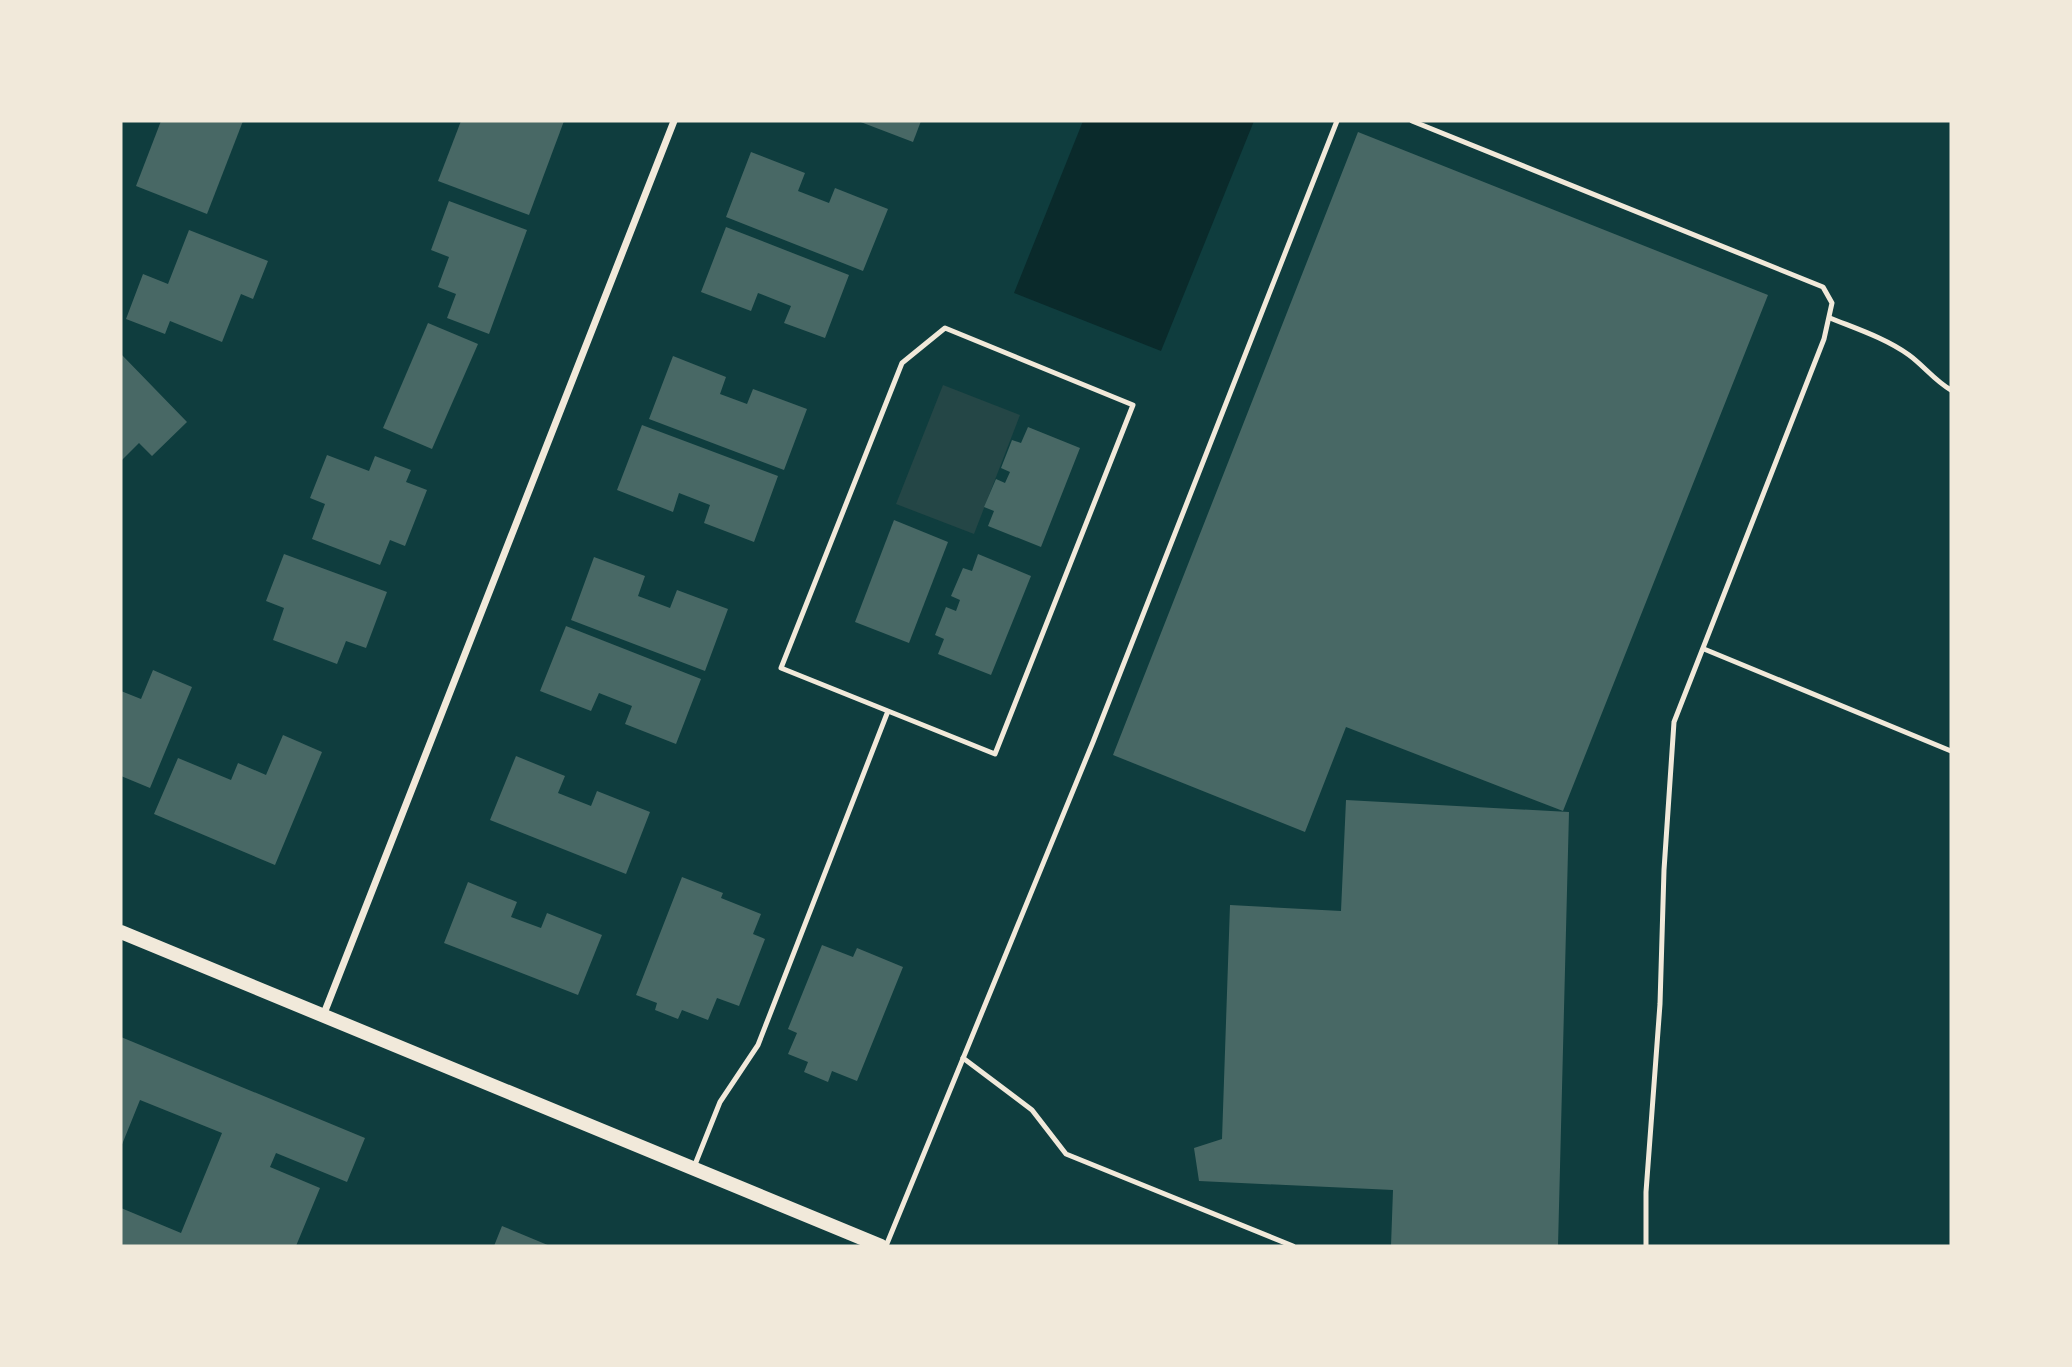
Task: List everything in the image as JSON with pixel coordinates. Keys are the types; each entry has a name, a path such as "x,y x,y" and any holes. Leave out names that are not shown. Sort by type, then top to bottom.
{"main road":[{"path":"121,932 884,1246"}],"street":[{"path":"323,1016 674,121"}],"lane":[{"path":"884,1246 1087,754 1337,121"},
{"path":"1412,121 1823,287 1832,303 1830,318 1784,443 1674,722 1664,870 1660,1004 1646,1192 1646,1246"},
{"path":"1830,318 1883,339 1910,356 1940,384 1951,390"},
{"path":"945,328 1133,405 995,754 888,711 781,668 902,363 945,328"},
{"path":"1703,649 1951,751"},
{"path":"694,1167 720,1102 758,1045 888,711"},
{"path":"963,1058 1031,1110 1066,1154 1293,1246"}],"shaded area":[{"path":"1083,121 1254,121 1161,351 1014,293"},
{"path":"943,385 1020,415 974,534 896,504"}],"building":[{"path":"161,121 243,121 207,214 136,186"},
{"path":"461,121 564,121 529,215 438,181"},
{"path":"858,121 921,121 913,142"},
{"path":"1358,132 1768,295 1563,811 1346,727 1305,832 1113,755"},
{"path":"751,152 805,173 798,191 829,203 835,188 888,209 863,271 726,217"},
{"path":"449,201 527,230 489,334 447,318 456,294 438,287 449,257 431,250"},
{"path":"726,227 849,275 825,338 784,323 791,306 758,293 751,311 701,292"},
{"path":"189,230 268,261 253,299 241,294 222,342 170,321 165,334 126,319 143,274 168,284"},
{"path":"428,323 478,344 432,449 383,428"},
{"path":"121,354 187,422 152,456 139,443 121,461"},
{"path":"673,356 726,377 720,394 747,404 753,389 807,409 784,470 649,419"},
{"path":"642,425 778,476 754,542 704,523 710,505 679,493 673,512 617,490"},
{"path":"1028,427 1080,448 1041,547 988,526 994,511 984,507 996,479 1005,483 1010,472 1001,468 1012,440 1021,443"},
{"path":"327,455 369,471 375,456 411,470 406,482 427,490 405,546 390,540 380,565 312,539 325,504 310,498"},
{"path":"894,520 948,542 909,643 855,622"},
{"path":"284,554 387,592 366,648 346,641 337,664 273,640 284,608 266,601"},
{"path":"978,554 1031,576 991,675 938,654 944,639 935,635 946,607 956,611 960,600 951,596 963,568 972,571"},
{"path":"594,557 645,576 638,596 670,608 677,590 728,609 705,671 571,620"},
{"path":"566,626 701,679 676,744 625,724 632,706 599,693 591,711 540,691"},
{"path":"153,670 192,687 150,788 121,776 121,691 141,699"},
{"path":"283,735 322,752 275,865 154,814 178,758 231,780 238,763 266,775"},
{"path":"516,756 565,776 558,793 591,806 597,791 650,812 626,874 490,820"},
{"path":"1346,800 1569,812 1558,1246 1391,1246 1393,1190 1199,1181 1194,1148 1222,1139 1230,905 1341,911"},
{"path":"682,877 723,893 721,898 761,914 753,934 765,939 739,1006 717,998 708,1020 682,1010 678,1019 655,1010 657,1003 636,995"},
{"path":"468,882 517,902 511,917 541,928 547,913 602,935 578,995 444,943"},
{"path":"822,945 853,957 857,948 903,967 857,1081 832,1071 828,1082 804,1072 808,1062 788,1054 797,1033 788,1029"},
{"path":"121,1037 365,1138 347,1182 276,1153 270,1167 320,1188 296,1246 121,1246 121,1208 181,1233 222,1133 140,1100 121,1147"},
{"path":"502,1226 550,1246 494,1246"}]}
